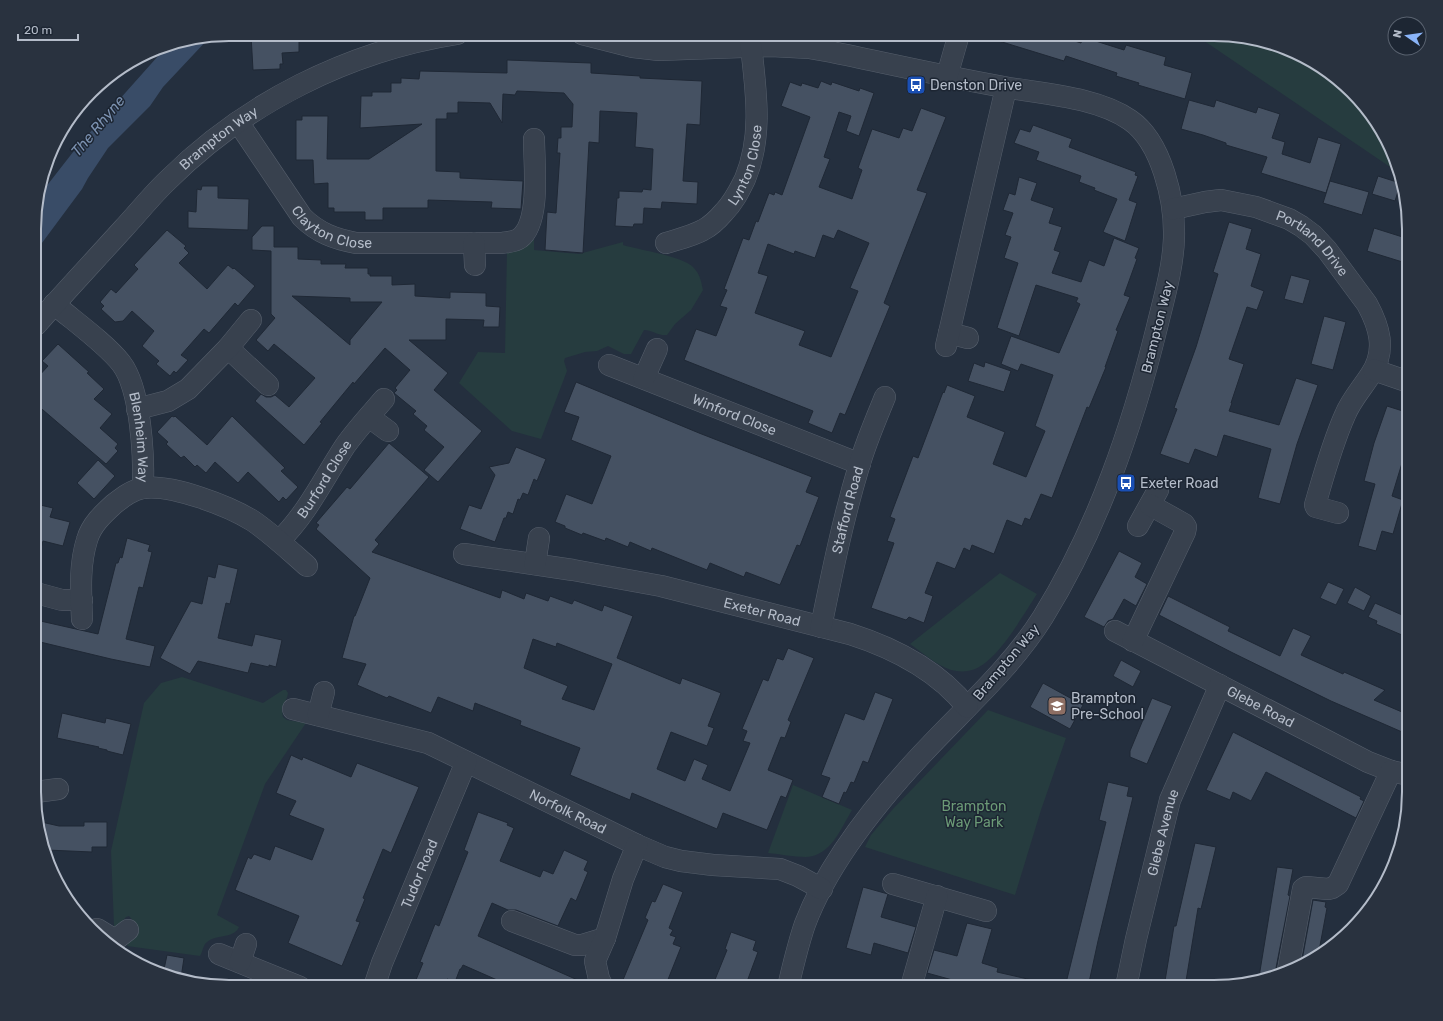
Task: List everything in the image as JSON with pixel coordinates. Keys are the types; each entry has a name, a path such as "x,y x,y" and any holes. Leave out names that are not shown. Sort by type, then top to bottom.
{"street":[{"name":"Brampton Way","path":"41,319 168,180 205,147 238,122 279,95 325,72 394,49 425,41"},
{"name":"Brampton Way","path":"611,41 633,47 659,50 751,46 809,48 1006,88 1081,101 1106,108 1127,118 1140,129 1151,144 1166,181 1173,209 1174,248 1168,283 1142,388 1104,496 1073,564 1042,619 1005,667 921,755 884,797 849,845 822,889 806,923 790,980"},
{"path":"948,76 958,41"},
{"name":"Lynton Close","path":"666,243 705,229 720,217 739,192 750,164 756,136 756,99 751,46"},
{"path":"954,339 1006,88"},
{"name":"Clayton Close","path":"238,122 302,217 316,230 326,235 356,243 502,243 517,241 524,235 532,218 534,205 534,139"},
{"name":"Portland Drive","path":"1173,209 1221,200 1256,207 1289,219 1305,229 1326,250 1367,304 1379,332 1379,352 1374,370 1345,414 1329,457 1315,504 1316,507 1338,513"},
{"path":"474,243 475,265"},
{"name":"Blenheim Way","path":"41,594 62,600 82,610 84,554 91,529 122,497 143,488 143,452 137,409 129,375 122,364 96,339 54,304"},
{"path":"137,409 168,400 188,389 228,348 251,320"},
{"path":"228,348 268,385"},
{"path":"644,378 657,349"},
{"name":"Winford Close","path":"609,364 860,464"},
{"path":"1374,370 1402,380"},
{"name":"Stafford Road","path":"821,627 834,564 860,464 885,397"},
{"name":"Burford Close","path":"279,541 303,513 345,447 384,399"},
{"path":"369,417 388,431"},
{"path":"143,488 184,493 224,506 253,522 279,541 307,566"},
{"path":"1133,640 1185,534 1186,529 1184,524 1154,498 1138,526"},
{"path":"535,564 539,538"},
{"name":"Exeter Road","path":"464,554 608,575 661,586 865,639 898,653 945,683 968,707"},
{"name":"Glebe Road","path":"1115,631 1368,762 1400,773"},
{"name":"Glebe Avenue","path":"1127,980 1136,938 1170,800 1220,685"},
{"path":"318,714 324,692"},
{"name":"Norfolk Road","path":"293,709 318,714 428,743 637,845 665,857 681,861 713,865 780,869 798,876 822,889"},
{"name":"Tudor Road","path":"376,980 382,963 466,762"},
{"path":"1289,965 1303,889 1306,887 1328,889 1338,884 1400,773"},
{"path":"41,791 58,789"},
{"path":"599,980 595,961 605,938 623,879 637,845"},
{"path":"893,884 986,910"},
{"path":"913,980 937,896"},
{"path":"512,921 574,945 582,945 605,938"},
{"path":"584,930 605,938"},
{"path":"105,933 118,939"},
{"path":"219,954 243,953 288,980"}],"green space":[{"path":"1204,41 1226,41 1263,47 1297,60 1319,73 1347,96 1363,114 1383,146 1392,168"},
{"path":"534,239 534,250 579,254 623,242 623,245 687,263 697,272 703,290 691,310 675,324 667,335 661,335 644,330 631,354 624,354 608,346 597,351 585,352 565,358 564,361 567,371 541,439 512,431 459,383 478,352 505,353 507,250 527,244"},
{"path":"1000,573 1037,594 1010,636 984,664 969,671 951,670 935,662 910,644"},
{"path":"182,677 263,703 283,690 286,690 288,693 282,709 283,717 287,720 306,723 265,784 217,915 239,927 232,934 209,941 205,944 200,956 127,946 137,925 129,916 126,917 117,927 114,926 111,851 144,703 161,683"},
{"name":"Brampton Way Park","path":"988,710 1066,738 1041,810 1015,895 865,847 871,835 893,809"},
{"path":"793,785 852,810 834,840 822,852 815,855 801,857 768,853"}],"water":[{"name":"The Rhyne","path":"204,43 163,87 150,106 108,148 82,189 41,244 41,217 46,187 77,147 160,54 180,47"}],"building":[{"path":"251,41 299,41 299,52 282,53 283,64 280,64 280,69 253,70"},
{"path":"999,41 1075,41 1081,43 1082,41 1096,41 1124,50 1126,45 1166,57 1164,65 1192,73 1185,99 1138,85 1139,83 1116,76 1117,73 1066,56 1064,61"},
{"path":"507,60 591,63 591,73 640,76 640,78 702,81 700,125 687,124 683,181 698,182 697,204 662,202 661,209 644,208 643,224 634,224 633,227 615,226 619,191 642,192 643,189 651,190 653,149 635,147 637,113 600,111 599,143 589,142 583,253 545,250 547,212 556,213 560,153 557,153 558,138 561,138 561,127 572,127 573,104 564,93 517,91 515,95 503,94 502,123 490,103 458,102 458,113 447,113 447,119 436,119 436,171 460,172 460,178 523,181 521,209 491,208 492,202 428,200 428,208 383,208 383,220 365,220 365,212 334,212 334,208 328,208 328,183 314,184 313,160 296,160 296,120 302,120 302,116 328,116 327,159 369,159 422,124 360,128 361,96 372,96 372,92 391,92 391,83 401,83 401,78 419,79 420,71 507,73"},
{"path":"821,81 831,85 832,82 859,91 860,88 874,93 859,136 846,131 851,116 839,112 824,157 830,159 819,187 852,199 862,170 858,168 872,129 899,138 903,128 912,131 921,108 946,117 917,190 927,193 884,303 890,306 845,415 840,413 832,433 808,423 813,411 684,360 696,329 716,336 727,308 720,306 727,290 724,289 743,238 749,240 756,221 758,222 769,193 774,195 775,192 782,195 810,117 781,106 790,82 801,86 802,83 818,88","holes":["838,230 869,243 850,288 858,291 831,357 799,345 805,331 755,313 768,276 758,273 768,244 794,254 795,251 815,258 823,235 834,239"]},
{"path":"1189,100 1214,107 1216,100 1256,113 1258,107 1280,114 1272,138 1285,142 1282,154 1310,163 1318,137 1341,144 1326,193 1261,173 1267,157 1226,145 1226,143 1181,129"},
{"path":"1033,125 1072,139 1069,147 1136,172 1135,175 1138,176 1129,200 1137,203 1125,241 1103,232 1117,199 1079,182 1081,176 1036,160 1039,152 1014,143 1020,129 1030,132"},
{"path":"1378,176 1396,182 1398,192 1395,201 1372,194"},
{"path":"1019,177 1037,183 1031,200 1054,208 1049,223 1062,227 1054,250 1060,252 1052,273 1081,282 1089,260 1104,266 1114,238 1139,248 1135,258 1137,259 1124,295 1130,297 1116,330 1118,331 1106,367 1089,408 1087,407 1052,498 1041,494 1030,520 1025,518 1022,526 1007,520 994,554 972,545 970,551 964,548 955,569 937,562 925,593 933,596 924,623 909,617 906,620 871,608 894,543 887,541 895,519 890,517 913,456 918,458 943,392 944,393 947,385 975,396 967,417 1005,432 993,464 1026,477 1045,431 1035,426 1053,375 1021,364 1018,371 1001,364 1011,336 1059,353 1080,304 1076,302 1078,298 1036,285 1019,336 997,328 1018,263 1004,258 1011,237 1005,235 1013,213 1003,210 1009,193 1015,195"},
{"path":"1330,181 1369,192 1362,215 1323,203"},
{"path":"202,186 218,186 218,198 249,199 248,230 188,228 188,211 196,212 197,189 201,190"},
{"path":"1229,222 1252,229 1246,249 1261,254 1251,286 1264,291 1257,310 1247,307 1229,359 1244,364 1229,411 1279,425 1296,378 1318,385 1297,444 1280,504 1258,498 1271,449 1224,435 1217,457 1195,449 1189,464 1160,454 1177,409 1174,408 1196,347 1218,274 1213,272"},
{"path":"262,226 274,226 274,247 298,247 298,259 321,260 321,264 346,264 345,268 368,268 368,274 370,274 370,276 392,276 392,285 415,284 415,296 450,298 450,292 486,293 486,306 500,307 499,327 483,327 484,320 446,319 446,340 409,340 448,373 434,390 482,431 438,482 424,470 444,447 424,430 427,426 413,414 416,411 394,393 397,390 395,388 410,370 385,348 354,384 353,382 320,422 322,423 304,445 255,401 261,394 266,397 275,395 289,407 315,378 274,344 268,351 256,340 275,318 271,314 271,251 252,250 252,237","holes":["292,296 350,298 350,302 382,302 350,340 350,345"]},
{"path":"1374,228 1402,237 1402,262 1367,251"},
{"path":"167,230 186,246 184,248 189,253 179,263 207,289 228,265 233,269 234,268 255,286 238,306 235,303 209,333 204,329 181,355 188,360 176,373 174,371 170,376 156,364 159,361 142,346 154,331 132,311 123,321 115,322 101,309 104,306 100,302 111,289 116,293 138,269 134,265"},
{"path":"1291,275 1310,280 1303,304 1284,299"},
{"path":"1324,316 1346,322 1333,370 1311,364"},
{"path":"58,344 89,372 87,373 104,389 94,399 112,414 100,428 118,444 115,448 118,451 106,464 41,408 41,374 48,366 42,361"},
{"path":"985,362 1011,371 1004,392 968,381 974,363 984,367"},
{"path":"576,382 699,433 812,477 806,492 819,497 800,546 797,545 780,585 746,572 744,577 710,563 707,570 652,548 651,551 630,542 628,547 606,538 605,541 583,533 582,535 555,522 566,494 592,504 611,456 571,440 579,417 564,412"},
{"path":"1387,406 1402,411 1402,463 1392,496 1402,500 1402,503 1393,534 1382,531 1376,551 1358,546 1375,484 1364,481 1374,443"},
{"path":"172,416 175,416 207,445 232,416 285,468 281,471 298,487 286,500 283,497 279,502 248,472 238,483 215,462 206,473 197,465 195,467 184,456 181,458 166,444 168,442 157,432"},
{"path":"389,443 429,477 375,540 379,544 372,552 500,598 502,590 524,599 526,593 548,601 550,596 572,604 574,600 602,611 604,605 633,616 617,658 680,684 682,678 721,693 708,726 714,728 707,746 671,732 657,769 685,781 694,759 708,765 702,779 730,791 750,743 743,741 747,731 742,729 763,679 768,681 777,658 783,660 788,648 814,658 788,720 791,722 785,738 781,737 768,770 793,780 786,798 781,796 767,830 723,813 717,829 632,793 630,800 570,775 580,748 520,725 521,721 475,703 473,711 438,697 431,713 389,696 387,698 357,685 366,664 342,658 354,616 370,578 316,529 319,525 316,523 347,487 350,489","holes":["533,639 556,647 557,643 612,664 594,710 562,699 568,686 524,668"]},
{"path":"516,447 546,459 537,481 534,479 528,495 523,493 520,500 518,499 513,514 508,512 506,518 504,518 495,542 460,529 469,505 481,509 495,475 489,467 509,463"},
{"path":"98,460 115,476 94,499 77,483"},
{"path":"41,505 53,508 50,517 70,522 63,546 43,541 41,548"},
{"path":"127,538 150,545 148,551 152,552 143,588 139,587 126,639 155,646 150,667 41,642 41,621 98,634 116,563 118,563 120,557 122,558"},
{"path":"1119,551 1142,563 1135,577 1147,584 1136,606 1124,599 1113,619 1108,621 1104,627 1084,617"},
{"path":"218,564 238,569 230,604 226,603 218,638 252,646 255,634 282,640 276,667 251,663 248,673 198,661 190,674 160,658 191,601 202,604 208,576 215,578"},
{"path":"1328,582 1344,589 1336,605 1320,598"},
{"path":"1355,587 1371,596 1364,611 1347,603"},
{"path":"1168,596 1230,627 1228,631 1280,656 1293,628 1311,636 1301,655 1343,674 1344,672 1385,690 1374,700 1402,712 1402,732 1331,701 1159,615"},
{"path":"1375,603 1402,615 1402,635 1376,624 1377,621 1368,617"},
{"path":"1121,660 1141,671 1133,687 1113,676"},
{"name":"Brampton Pre-School","path":"1043,683 1083,705 1070,729 1030,707"},
{"path":"875,692 893,699 868,763 863,761 854,783 851,782 846,793 844,792 839,804 822,797 830,778 821,775 845,713 864,720"},
{"path":"1152,698 1172,706 1147,764 1130,757 1130,751"},
{"path":"62,713 105,723 106,718 131,724 123,755 98,748 99,747 57,738"},
{"path":"1233,732 1361,797 1360,799 1364,801 1356,818 1266,772 1251,801 1233,792 1230,800 1206,790"},
{"path":"291,755 302,760 303,757 351,777 357,763 419,787 391,853 383,849 363,898 365,899 356,921 360,922 342,966 288,943 299,916 235,890 248,857 251,859 254,854 270,860 275,846 312,860 324,829 289,815 296,801 276,793"},
{"path":"1108,782 1129,787 1127,796 1133,797 1090,980 1067,980 1106,822 1099,820"},
{"path":"478,812 508,823 507,825 514,828 500,861 540,877 543,870 553,874 564,850 588,861 584,870 588,872 576,901 571,898 558,926 516,910 508,910 492,903 478,936 578,980 497,980 463,965 456,980 416,980 423,963 420,962 435,924 439,926 468,852 464,850"},
{"path":"84,822 107,822 107,847 92,847 92,852 50,850 44,823 59,826 84,826"},
{"path":"1195,843 1216,847 1201,909 1198,908 1186,980 1165,980 1174,926 1176,926"},
{"path":"1277,867 1293,869 1288,895 1290,896 1276,970 1259,975"},
{"path":"663,884 683,892 669,928 673,930 670,935 676,937 673,944 681,947 668,980 623,980 648,920 645,918 652,901 655,902"},
{"path":"863,887 888,894 881,917 916,927 908,953 874,943 871,955 846,948"},
{"path":"1313,900 1326,902 1325,907 1327,908 1320,948 1302,958"},
{"path":"967,923 992,929 982,963 998,968 997,972 1032,980 952,980 927,973 934,950 957,956"},
{"path":"731,932 756,941 753,950 758,952 748,980 715,980 727,950 725,949"},
{"path":"167,955 184,958 182,974 164,969"}],"place":[{"name":"Denston Drive","path":"916,85"},
{"name":"Exeter Road","path":"1126,483"},
{"name":"Brampton Pre-School","path":"1057,706"}]}
